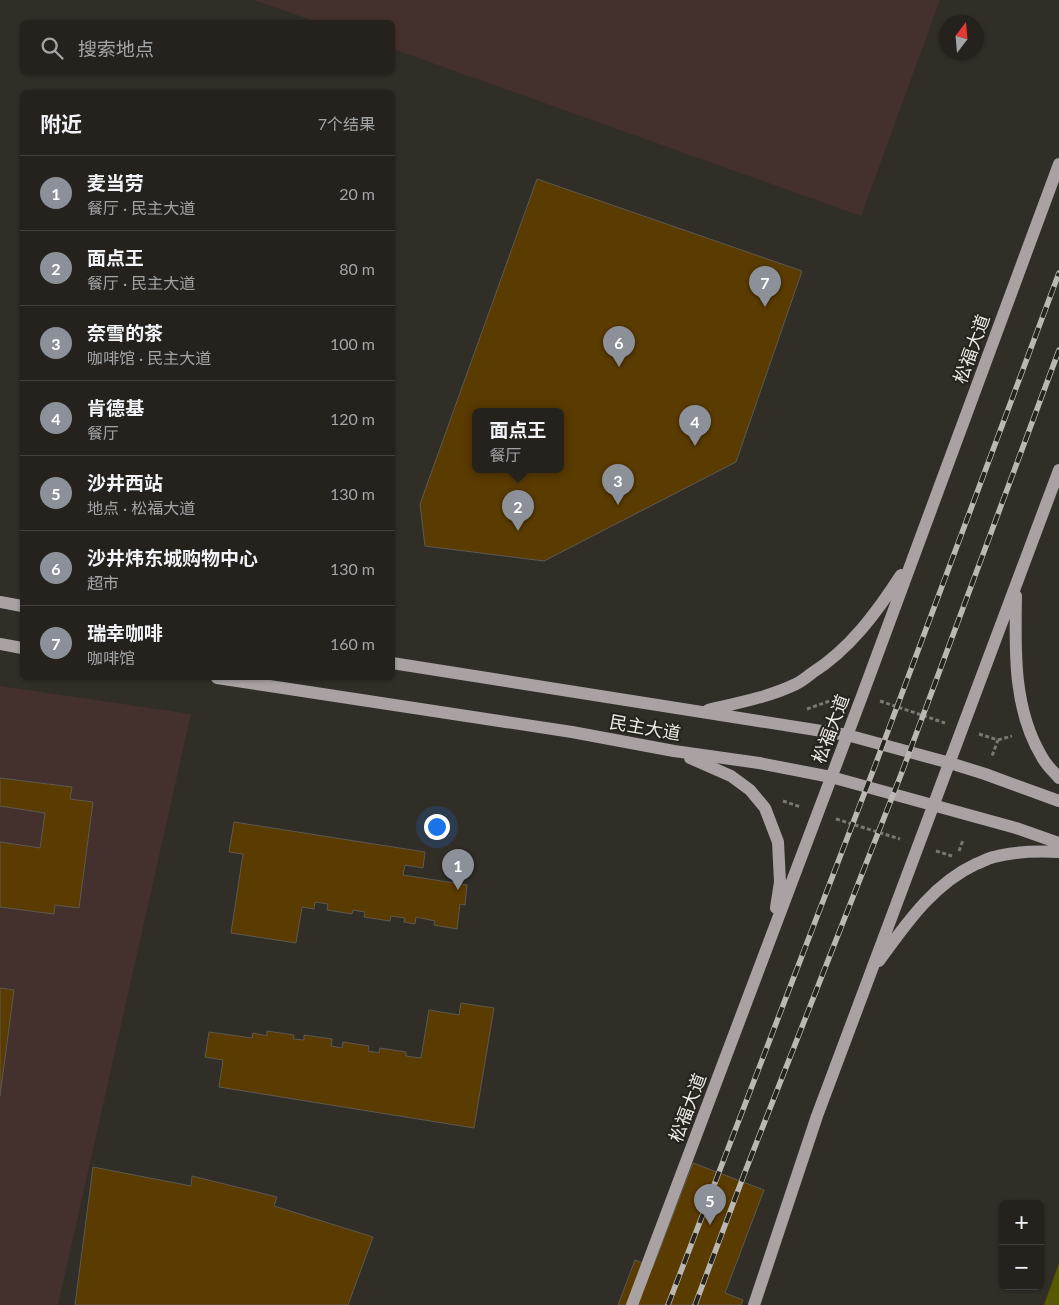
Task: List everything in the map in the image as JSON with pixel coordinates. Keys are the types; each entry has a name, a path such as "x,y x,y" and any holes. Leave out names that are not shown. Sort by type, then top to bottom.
{"main road":[{"name":"松福大道","path":"632,1305 914,556 1059,164"},
{"path":"754,1305 817,1116 1059,470"},
{"path":"702,712 754,699 797,683 828,663 880,606 914,556"},
{"path":"1016,585 1015,640 1017,683 1028,730 1042,759 1059,778"},
{"path":"0,602 20,606"},
{"path":"0,644 20,648"},
{"name":"民主大道","path":"395,663 847,735 950,763 1059,801"},
{"name":"民主大道","path":"230,680 572,732 831,777 1016,828 1059,843"},
{"path":"674,751 731,776 750,790 765,808 778,842 780,882 773,931"},
{"path":"869,976 907,922 934,892 962,871 993,857 1026,851 1059,852"}],"path":[{"path":"805,709 844,696"},
{"path":"878,701 998,740 1013,736"},
{"path":"992,757 998,740"},
{"path":"776,799 804,808"},
{"path":"835,818 900,839"},
{"path":"936,851 957,857 962,840"}],"shaded area":[{"path":"254,0 940,0 861,216 395,50 395,20 311,20"},
{"path":"0,686 191,714 58,1305 0,1305"},
{"path":"1059,1263 1059,1305 1044,1305"}],"building":[{"path":"537,179 802,271 736,462 544,561 425,546 420,504"},
{"path":"0,778 72,787 70,799 93,802 79,908 55,905 54,914 0,907 0,842 40,848 45,813 0,806"},
{"path":"234,822 425,852 423,868 405,865 403,875 467,885 465,905 460,904 457,929 434,925 435,921 416,917 415,924 404,922 405,918 391,916 390,921 364,917 365,912 353,910 352,914 327,910 328,904 315,902 314,909 302,907 296,943 231,933 243,854 229,852"},
{"path":"0,988 14,990 0,1096"},
{"path":"461,1003 494,1008 474,1128 219,1087 223,1060 205,1057 209,1032 252,1038 253,1033 267,1036 267,1031 294,1035 293,1039 304,1040 304,1035 332,1039 331,1046 342,1048 343,1042 369,1046 368,1051 379,1053 380,1048 406,1052 406,1056 421,1058 429,1010 459,1015"},
{"path":"693,1163 764,1190 725,1293 743,1300 741,1305 618,1305 635,1260 653,1267"},
{"path":"93,1167 191,1186 192,1176 277,1197 274,1206 373,1237 348,1305 75,1305"}],"railway":[{"path":"668,1305 876,763 1059,273"},
{"path":"695,1305 745,1172 902,772 1059,350"}],"place":[{"name":"瑞幸咖啡","path":"765,307"},
{"name":"沙井炜东城购物中心","path":"619,367"},
{"name":"肯德基","path":"695,446"},
{"name":"奈雪的茶","path":"618,505"},
{"name":"面点王","path":"518,531"},
{"name":"麦当劳","path":"458,890"},
{"name":"沙井西站","path":"710,1225"}]}
